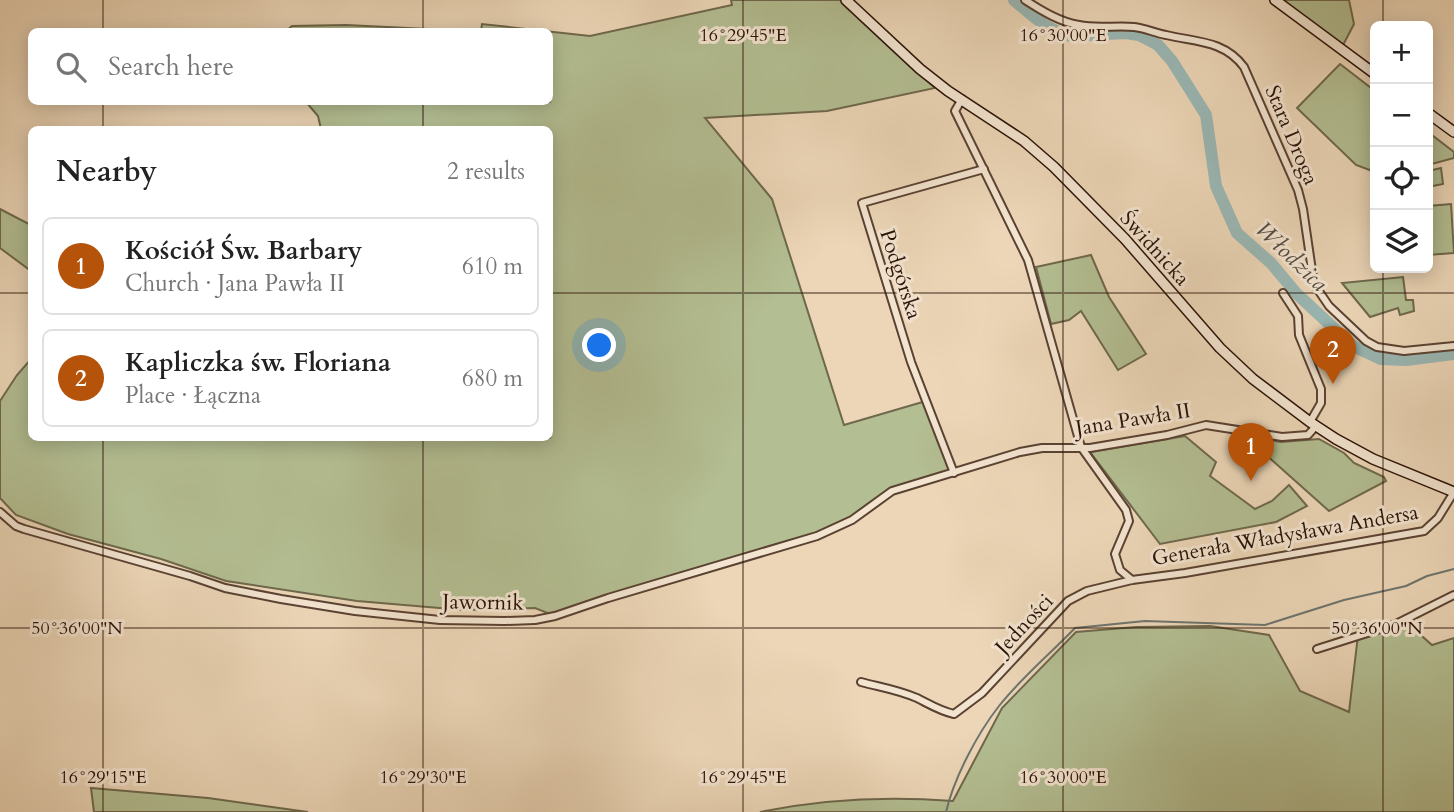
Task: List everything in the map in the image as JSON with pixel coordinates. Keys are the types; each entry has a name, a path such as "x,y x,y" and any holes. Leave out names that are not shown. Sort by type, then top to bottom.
{"street":[{"name":"Świdnicka","path":"846,0 919,69 1024,141 1054,167 1125,239 1220,348 1253,379 1313,424 1373,459 1454,492"},
{"name":"Stara Droga","path":"1025,0 1059,19 1081,26 1134,27 1168,36 1204,40 1237,57 1244,67 1298,190 1314,284 1320,294 1366,341 1377,347 1404,351 1454,346"},
{"path":"1275,0 1370,70"},
{"name":"Generała Władysława Andersa","path":"962,99 955,111 1028,260 1081,447 1126,510 1129,521 1115,554 1120,570 1132,580 1424,531 1438,518 1454,492"},
{"path":"1433,117 1454,132"},
{"name":"Podgórska","path":"954,473 911,362 862,203 984,169"},
{"path":"1283,293 1298,316 1299,335 1321,389 1321,403 1313,424"},
{"name":"Jana Pawła II","path":"954,473 1020,452 1042,448 1090,448 1167,435 1206,425 1282,437 1308,435 1313,424"},
{"name":"Jawornik","path":"0,512 16,526 24,529 190,576 225,589 355,611 440,620 535,620 817,536 852,520 892,491 954,473"},
{"name":"Jedności","path":"861,682 891,689 954,714 982,694 1068,601 1087,591 1132,580"},
{"path":"1317,649 1396,624 1454,595"}],"green space":[{"path":"731,0 840,0 935,88 827,111 705,118 772,199 844,425 926,401 954,473 892,491 838,527 555,616 535,608 463,610 357,601 226,581 161,559 68,534 16,515 0,498 0,401 28,362 28,441 553,441 553,126 320,126 318,116 309,105 553,105 553,32 590,36 732,5"},
{"path":"1275,0 1349,0 1354,24 1341,49"},
{"path":"482,24 518,28 481,28"},
{"path":"346,25 408,28 290,28"},
{"path":"1340,64 1370,87 1370,170 1356,165 1297,108"},
{"path":"1433,136 1454,152 1454,158 1433,164"},
{"path":"1441,168 1443,184 1433,186 1433,170"},
{"path":"1451,204 1454,253 1433,255 1433,206"},
{"path":"0,209 28,223 28,269 0,248"},
{"path":"1091,255 1109,297 1146,354 1118,370 1081,311 1069,320 1051,324 1036,267"},
{"path":"1403,277 1406,300 1413,300 1414,311 1400,315 1398,308 1370,317 1342,283"},
{"path":"1185,436 1216,462 1210,476 1255,509 1272,501 1289,485 1307,506 1276,522 1160,544 1090,452"},
{"path":"1245,436 1281,442 1319,439 1344,453 1354,463 1384,477 1386,481 1329,511"},
{"path":"1405,621 1432,645 1454,638 1454,812 760,812 856,800 953,801 1002,708 1076,632 1136,627 1210,626 1269,635 1300,691 1349,712 1358,635"},
{"path":"91,788 208,798 308,812 94,812"}],"waterway":[{"name":"Włodzica","path":"1014,0 1041,22 1063,34 1071,36 1125,33 1139,35 1158,45 1172,61 1206,115 1216,186 1237,233 1271,263 1297,294 1353,346 1381,359 1406,360 1454,354"},
{"path":"946,812 960,771 991,717 1017,686 1075,628 1145,621 1265,625 1344,600 1406,586 1427,576 1454,569"}],"place":[{"name":"Kapliczka św. Floriana","path":"1333,384"},
{"name":"Kościół Św. Barbary","path":"1251,481"}]}
